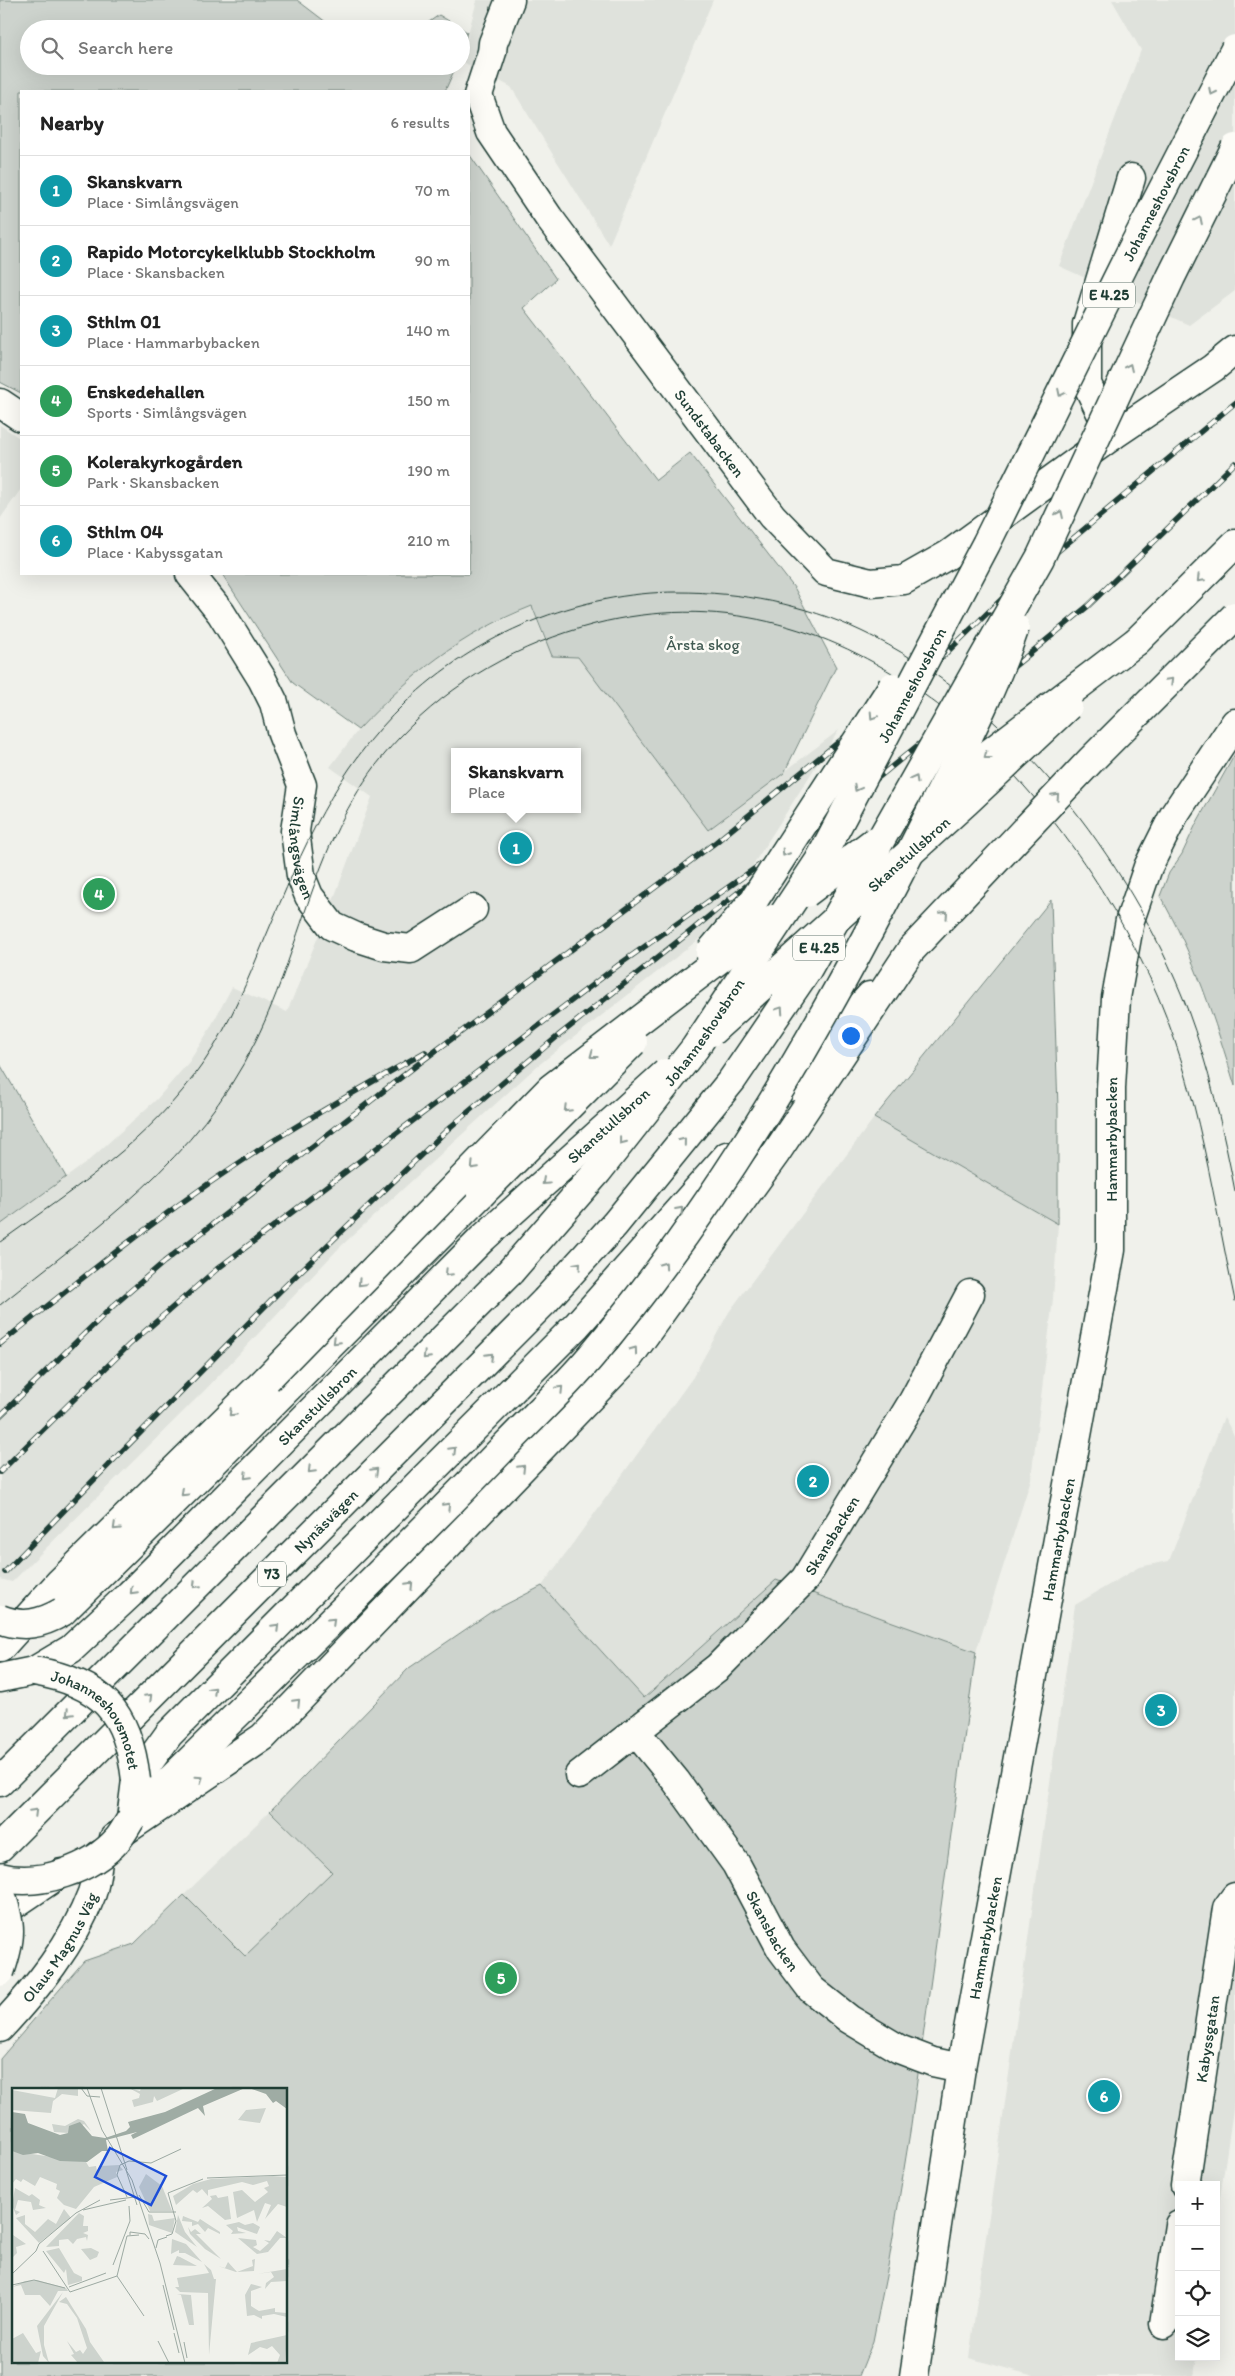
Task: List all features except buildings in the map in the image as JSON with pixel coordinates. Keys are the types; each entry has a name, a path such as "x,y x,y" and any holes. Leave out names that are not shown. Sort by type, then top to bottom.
{"main road":[{"name":"Sundstabacken","path":"510,0 493,43 492,52 478,95 491,132 550,218 772,516 826,572 871,583 904,580 948,555 1112,436 1213,368 1235,350"},
{"name":"Johanneshovsbron","path":"0,1782 510,1272 598,1171 695,1048 819,861 986,544 1130,253 1235,49"},
{"name":"E 4.25","path":"545,1300 615,1224 732,1080 807,970 1040,558 1171,277 1235,148"},
{"path":"1112,436 1086,384 1087,324 1131,178"},
{"path":"0,403 20,416"},
{"path":"0,1619 19,1624 37,1624 62,1612 622,1054 684,985 754,900 986,544"},
{"name":"Skanstullsbron","path":"34,1671 71,1649 130,1594 482,1239 959,808 1137,641 1235,544"},
{"path":"131,1819 418,1536 589,1358 655,1277 713,1196 766,1114 894,885 999,674 1040,558"},
{"name":"Simlångsvägen","path":"191,575 221,613 262,679 274,703 282,734 302,785 295,831 300,876 309,896 332,926 356,937 384,946 411,949 473,909"},
{"path":"136,1780 169,1734 577,1325 911,950 1091,760 1235,616"},
{"path":"0,1648 60,1582 267,1379 551,1088 1137,641"},
{"name":"Hammarbybacken","path":"914,2376 962,2068 1111,1250 1111,1088 1116,998 1130,920 1148,867 1174,815 1235,724"},
{"path":"0,1914 263,1737 629,1357 776,1154 911,950"},
{"name":"Skansbacken","path":"579,1775 718,1667 805,1579 913,1401 970,1294"},
{"name":"Nynäsvägen","path":"0,1847 545,1300"},
{"name":"Johanneshovsmotet","path":"0,1877 12,1880 32,1880 79,1867 99,1855 117,1839 131,1819 136,1780 134,1758 118,1717 88,1687 77,1682 34,1671 1,1676"},
{"name":"Skansbacken","path":"636,1732 676,1781 736,1864 781,1949 810,1988 848,2019 898,2049 933,2062 962,2068"},
{"name":"Olaus Magnus Väg","path":"0,2028 26,2000 73,1934 92,1891 99,1855"},
{"path":"0,1891 8,1915 10,1944 0,1972"},
{"name":"Kabyssgatan","path":"1186,2181 1227,1908 1235,1897"},
{"path":"1164,2324 1179,2226"}],"shaded area":[{"path":"477,0 713,0 609,245 511,87 470,66 470,27"},
{"path":"1112,0 1235,0 1235,291 1189,325 1059,266 1141,50"},
{"path":"0,425 20,438 20,490 0,519"},
{"path":"532,606 544,640 578,656 708,830 839,730 712,929 536,1067 456,1140 339,1248 206,1389 12,1582 0,1579 0,1225 86,1163 157,1099 189,1062 232,987 287,1012 334,898 372,797 330,767 358,730 391,696 428,663 463,639"},
{"path":"874,1118 1058,1224 1053,1299 1031,1479 976,1652 776,1580 644,1698 542,1586 693,1377 729,1312"},
{"path":"1224,1417 1235,1437 1235,2096 1220,2198 1220,2181 1175,2181 1175,2361 1196,2361 1194,2376 1034,2376 969,2358 1075,1605 1139,1567 1169,1561"},
{"path":"270,1811 332,1872 245,1956 184,1895"}],"green space":[{"path":"0,0 297,0 323,20 20,20 20,75 452,75 445,90 20,90 20,392 0,382"},
{"path":"439,15 447,20 432,20"},
{"name":"Årsta skog","path":"470,155 556,279 524,308 656,480 690,453 795,589 836,667 784,773 708,830 578,657 552,656 532,606 482,629 459,643 397,691 358,730 293,683 223,575 470,575"},
{"path":"1235,754 1235,1086 1193,964 1160,896 1169,873 1182,854 1196,824"},
{"path":"1051,900 1058,1108 1058,1224 874,1118"},
{"path":"0,1064 66,1177 0,1225"},
{"path":"776,1580 976,1652 910,2132 889,2261 873,2341 859,2376 0,2376 0,2059 84,1961 134,1944 184,1895 245,1956 332,1872 270,1811 409,1668 491,1612 542,1586 644,1698"}],"tram line":[{"path":"0,1242 110,1161 160,1116 183,1090 223,1032 246,984 293,872 323,812 359,755 405,703 433,678 464,657 496,638 531,622 567,609 604,600 641,594 678,592 725,594 772,601 817,614 861,631 915,661 966,698 1014,741 1058,790 1097,841 1132,896 1162,952 1187,1008 1209,1075 1235,1191"},
{"path":"0,1305 73,1247 142,1188 175,1156 204,1122 231,1084 255,1042 273,1002 330,846 348,809 371,773 399,738 442,699 465,682 489,667 540,642 595,624 684,612 769,622 847,649 920,692 986,747 1045,811 1096,882 1139,956 1158,997 1174,1039 1199,1125 1235,1301"}],"railway":[{"path":"0,1416 113,1306 164,1262 422,1061 716,842 939,660 1009,592 1235,403"},
{"path":"5,1572 279,1292 448,1129 558,1036 691,931 1088,606 1235,463"},
{"path":"0,1472 129,1345 217,1269 620,964 778,852"},
{"path":"0,1344 115,1253 203,1188 304,1122 425,1052"}],"place":[{"name":"Skanskvarn","path":"516,848"},
{"name":"Enskedehallen","path":"99,894"},
{"name":"Rapido Motorcykelklubb Stockholm","path":"813,1481"},
{"name":"Sthlm 01","path":"1161,1710"},
{"name":"Kolerakyrkogården","path":"501,1978"},
{"name":"Sthlm 04","path":"1104,2096"}]}
